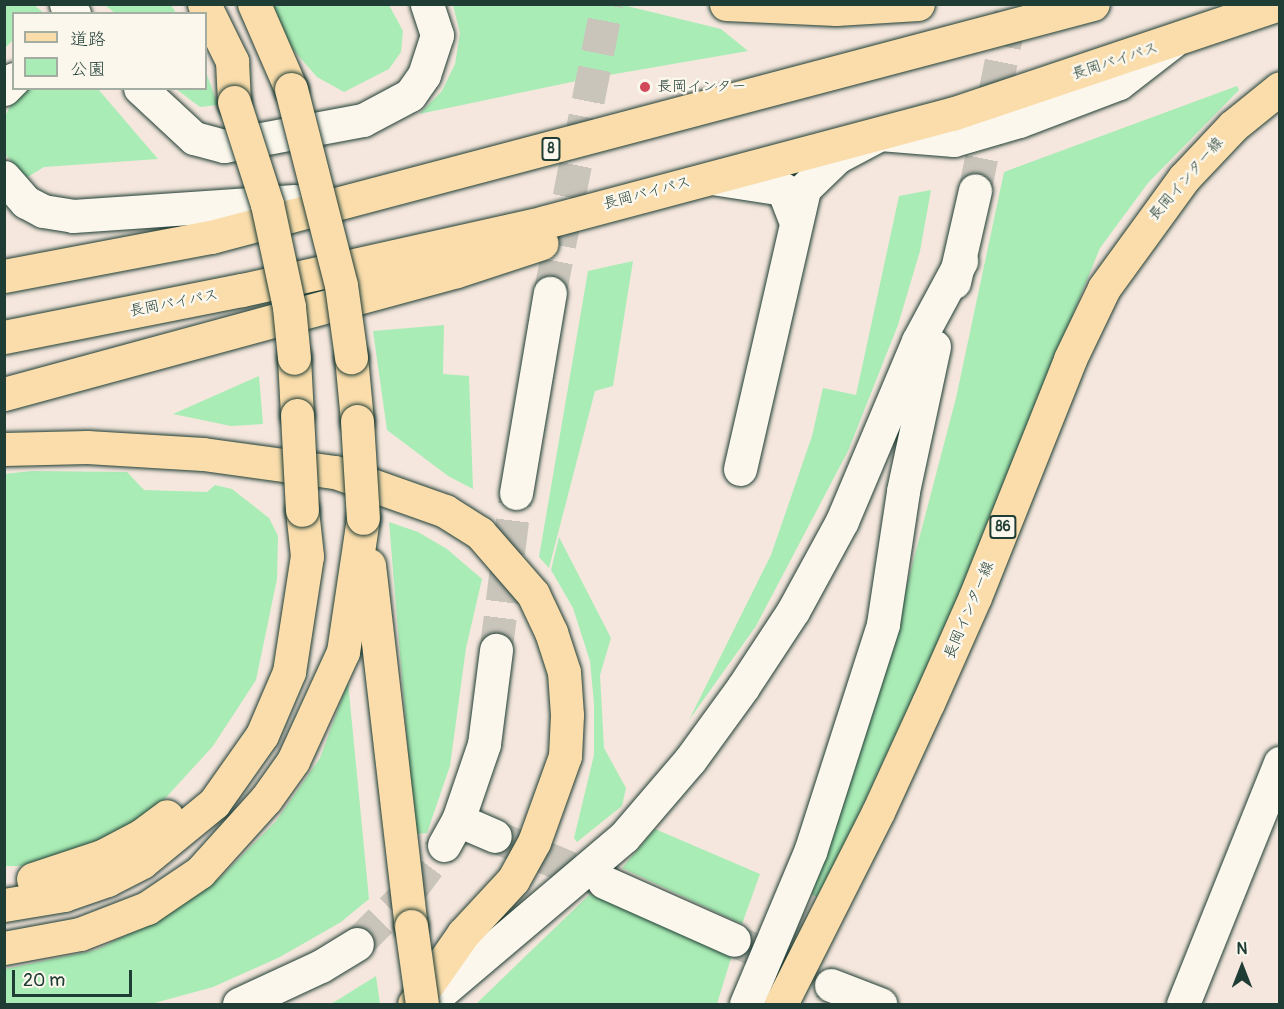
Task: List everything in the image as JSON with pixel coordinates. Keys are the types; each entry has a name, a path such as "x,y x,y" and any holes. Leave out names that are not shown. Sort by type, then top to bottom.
{"main road":[{"path":"4,905 64,895 107,880 142,862 214,803 262,735 280,700 296,633 307,556 289,307 267,204 234,102 232,61 204,4"},
{"path":"254,4 291,89 341,285 351,357 363,518 422,1005"},
{"path":"726,4 836,9 918,4"},
{"name":"8","path":"4,276 211,237 1093,4"},
{"name":"長岡バイパス","path":"4,337 468,241 645,193 880,134 1174,41 1278,4"},
{"name":"長岡インター線","path":"781,1005 879,812 975,597 1070,359 1104,288 1184,178 1233,126 1280,88"},
{"path":"4,394 456,271 605,222 645,193"},
{"path":"4,449 87,447 203,454 334,472 445,511 480,533 533,594 551,632 564,672 567,715 565,756 534,842 513,880 463,934 414,1005"},
{"path":"4,948 80,934 147,908 200,872 266,799 293,761 343,652 363,518"},
{"path":"4,882 62,872 102,856 142,835 172,812 226,753 296,633"}],"street":[{"path":"142,90 194,138 224,146 363,120 410,95 424,75 437,35 427,4"},
{"path":"740,469 794,218 804,189 837,157 880,134"},
{"path":"4,177 26,202 43,211 73,216 373,196"},
{"path":"706,178 754,182 783,189 794,218"},
{"path":"746,1005 810,852 883,624 903,491 929,360 961,261 975,190"},
{"path":"427,1005 624,837 690,760 743,687 793,611 842,521 918,341 961,261"},
{"path":"516,493 550,293"},
{"path":"495,836 451,833 484,744 496,650"},
{"path":"1183,1005 1280,763"},
{"path":"604,882 734,940"},
{"path":"239,1005 321,966 357,944"},
{"path":"831,985 880,1005"}],"green space":[{"path":"5,4 34,5 43,12 12,12 12,41 5,48"},
{"path":"105,5 171,5 175,12 114,12"},
{"path":"270,5 389,5 403,31 401,52 389,69 344,92 317,77 289,45"},
{"path":"453,5 623,5 721,29 748,51 586,79 419,114 442,91 455,64 460,33"},
{"path":"207,75 218,105 200,107 177,90 207,90"},
{"path":"1237,86 1239,90 1148,183 1100,248 947,624 820,898 810,894 901,608 956,398 1004,172"},
{"path":"27,90 99,90 158,159 44,167 26,178 5,154 4,118 14,99"},
{"path":"931,190 920,251 898,325 848,451 756,626 689,720 771,555 812,436 823,388 856,395 899,196"},
{"path":"633,261 613,386 595,391 549,568 539,557 588,271"},
{"path":"444,325 443,374 469,376 473,489 448,476 387,430 373,331"},
{"path":"259,376 263,424 231,426 173,414"},
{"path":"32,471 127,472 144,490 207,492 215,485 232,489 269,518 278,536 277,579 256,680 213,746 161,803 128,826 57,860 4,866 4,474"},
{"path":"389,522 418,532 447,549 482,579 466,648 450,766 427,833 415,834"},
{"path":"559,537 611,638 600,675 604,748 626,788 622,806 577,842 574,838 594,755 594,704 590,661 573,608 551,570"},
{"path":"348,682 369,899 341,922 280,957 213,987 151,1004 5,1004 5,969 96,950 162,917 221,877 276,821 320,758"},
{"path":"655,829 760,874 742,924 622,868"},
{"path":"590,894 732,955 717,1004 476,1004"},
{"path":"376,976 380,1004 330,1004 336,1001"}],"tunnel":[{"path":"550,293 607,4"},
{"path":"975,190 1013,4"},
{"path":"496,650 516,493"},
{"path":"495,836 604,882"},
{"path":"357,944 409,892 444,845"},
{"path":"734,940 831,985"}],"place":[{"name":"長岡インター","path":"645,87"}]}
